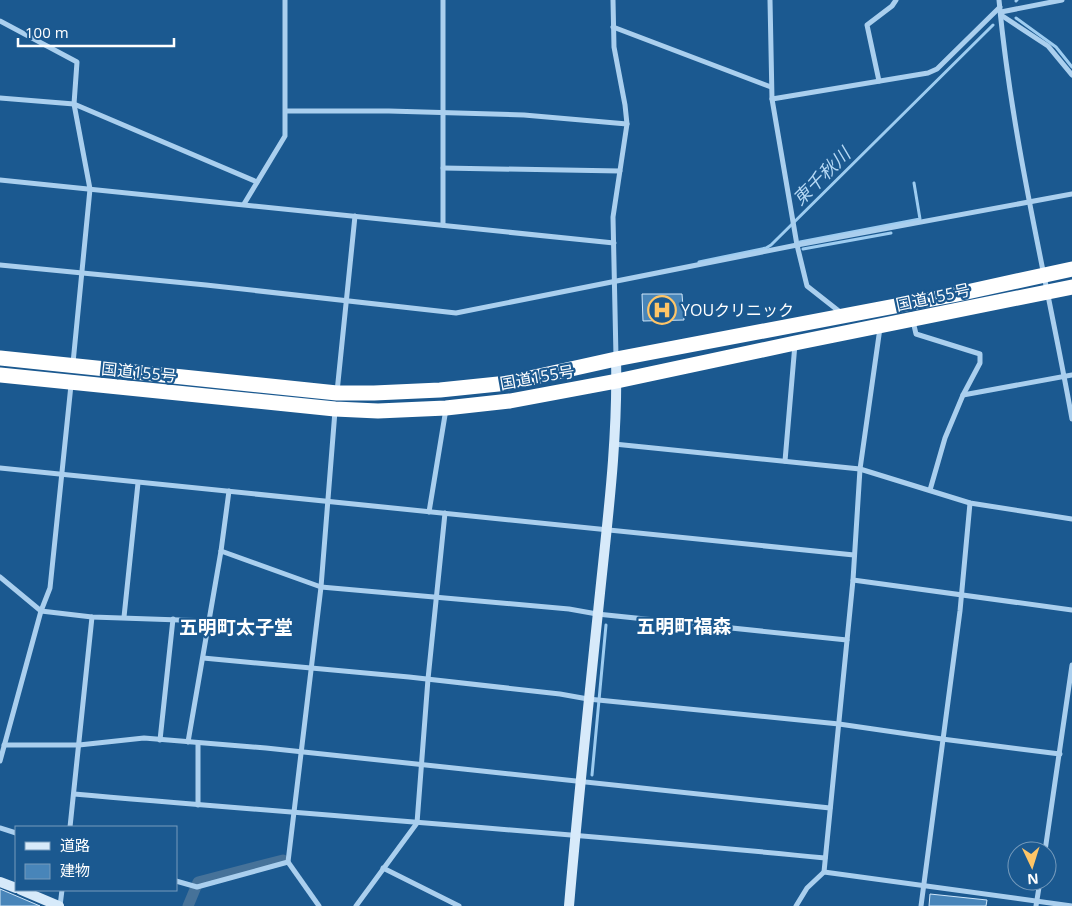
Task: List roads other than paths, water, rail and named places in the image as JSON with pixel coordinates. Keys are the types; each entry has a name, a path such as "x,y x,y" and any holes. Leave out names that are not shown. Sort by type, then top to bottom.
{"highway":[{"name":"国道155号","path":"0,358 337,392 374,393 440,390 508,382 953,295 1072,269"},
{"name":"国道155号","path":"0,375 335,409 378,411 446,408 510,401 617,381 1072,287"}],"street":[{"path":"244,204 284,136 286,111 285,0"},
{"path":"443,0 443,225"},
{"path":"569,906 614,444 617,381 613,217 627,124 614,47 613,0"},
{"path":"770,0 772,99 797,245 807,286 844,315"},
{"path":"879,81 867,25 892,6 896,0"},
{"path":"999,0 1006,68 1072,419"},
{"path":"772,99 928,73 937,69 1001,11 1062,0"},
{"path":"1001,11 1048,46 1072,75"},
{"path":"0,21 77,62 74,104 90,189 72,366"},
{"path":"613,27 771,87"},
{"path":"0,98 74,104 257,182"},
{"path":"286,111 524,116 627,124"},
{"path":"443,168 620,171"},
{"path":"0,180 614,243"},
{"path":"0,265 456,313 797,245 1072,194"},
{"path":"337,392 355,216"},
{"path":"912,320 916,334 980,354 980,363 963,395 945,438 930,490"},
{"path":"796,906 807,888 824,872 853,580 860,469 880,326"},
{"path":"785,461 795,343"},
{"path":"963,395 1072,375"},
{"path":"0,761 41,612 50,588 71,383"},
{"path":"430,512 446,408"},
{"path":"319,906 288,862 321,587 335,409"},
{"path":"614,444 860,469 970,503 1072,519"},
{"path":"0,468 854,555"},
{"path":"124,618 138,482"},
{"path":"188,742 221,551 229,492"},
{"path":"921,906 962,594 970,503"},
{"path":"356,906 417,822 428,679 445,513"},
{"path":"221,551 321,587 569,609 597,614 847,640"},
{"path":"0,577 41,612 92,617 209,621"},
{"path":"853,580 1072,610"},
{"path":"70,826 92,617"},
{"path":"160,740 173,619"},
{"path":"203,658 428,679 839,724 1060,754"},
{"path":"1047,841 1072,664"},
{"path":"4,745 80,745 144,738 301,752 830,808"},
{"path":"198,743 198,805"},
{"path":"74,794 575,835 825,858"},
{"path":"0,828 15,833"},
{"path":"178,882 196,887 288,862"},
{"path":"382,868 459,906"},
{"path":"824,872 1037,904 1072,906"},
{"path":"0,882 15,888"},
{"path":"22,891 60,906 62,891"},
{"path":"1037,904 1039,891"}],"waterway":[{"path":"1016,18 1056,47 1072,67"},
{"name":"東千秋川","path":"699,262 766,248 771,245 993,25"},
{"path":"800,242 920,219 914,183"},
{"path":"803,249 891,233"},
{"path":"592,775 606,625"},
{"path":"188,906 198,882 283,860"}],"place":[{"name":"YOUクリニック","path":"662,310"}],"district":[{"name":"五明町福森","path":"684,626"},
{"name":"五明町太子堂","path":"236,627"}]}
